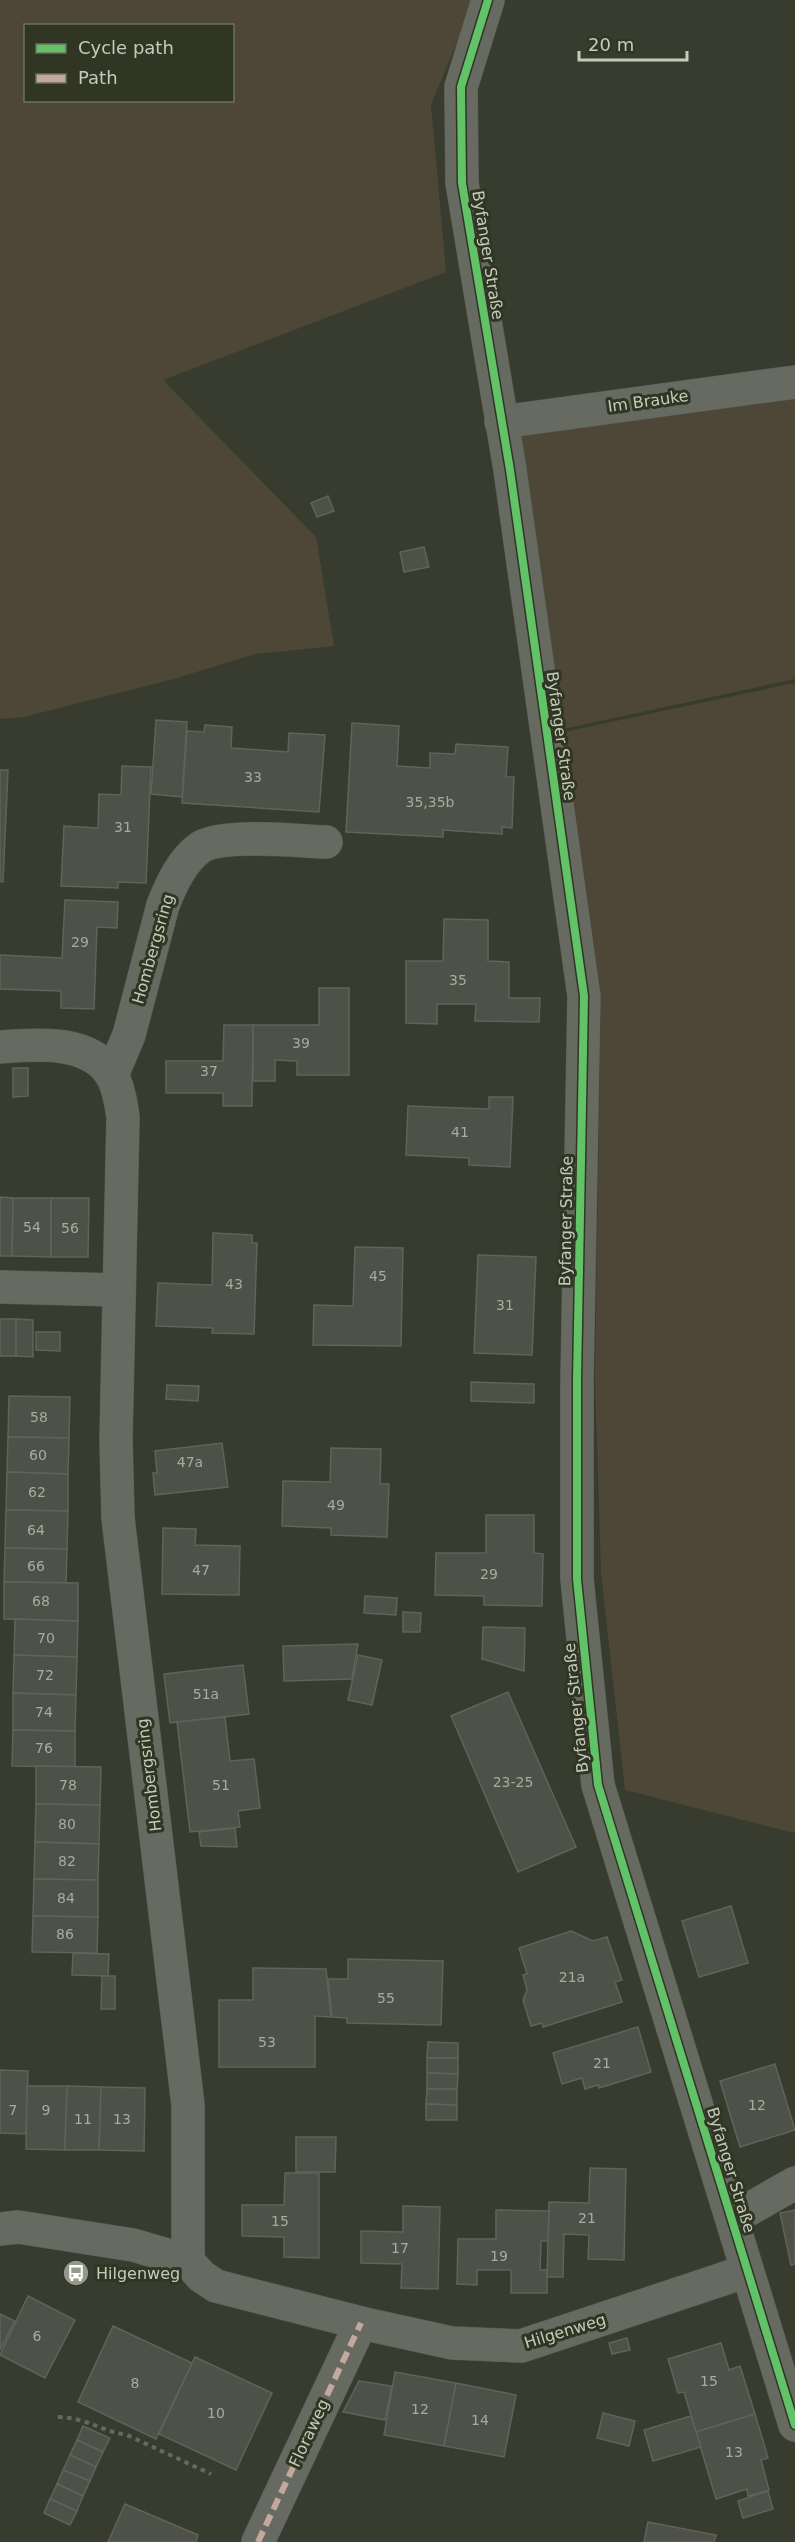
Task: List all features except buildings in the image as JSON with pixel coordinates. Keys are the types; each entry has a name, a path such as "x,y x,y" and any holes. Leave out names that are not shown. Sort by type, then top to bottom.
{"street":[{"name":"Byfanger Straße","path":"488,0 461,87 462,183 501,422 584,996 577,1380 577,1579 598,1785 795,2425"},
{"name":"Im Brauke","path":"501,422 795,382"},
{"name":"Hombergsring","path":"188,2260 188,2105 118,1518 116,1440 123,1117 112,1075 129,1035 163,905 171,884 192,855 202,847 219,841 326,842"},
{"path":"0,1047 53,1045 68,1048 92,1058 112,1075"},
{"path":"0,1287 119,1290"},
{"path":"732,2218 795,2183"},
{"path":"0,2229 18,2227 93,2238 133,2245 188,2260"},
{"name":"Hilgenweg","path":"188,2260 201,2276 216,2286 361,2323 452,2343 520,2346 747,2271"},
{"name":"Floraweg","path":"258,2542 361,2323"}],"path":[{"path":"58,2417 79,2418 112,2433 127,2435 212,2474"}],"shaded area":[{"path":"0,0 474,0 431,105 446,272 163,380 316,537 334,646 255,654 177,678 24,717 0,719"},
{"path":"795,391 795,679 563,729 520,428"},
{"path":"795,683 795,1833 625,1790 601,1572 595,1377 601,994 564,732"}],"marked path":[{"path":"258,2542 361,2323"}],"cycle path":[{"path":"488,0 461,87 462,183 510,470 584,996 577,1380 577,1579 598,1785 795,2425"}],"place":[{"name":"Hilgenweg","path":"76,2273"}]}
